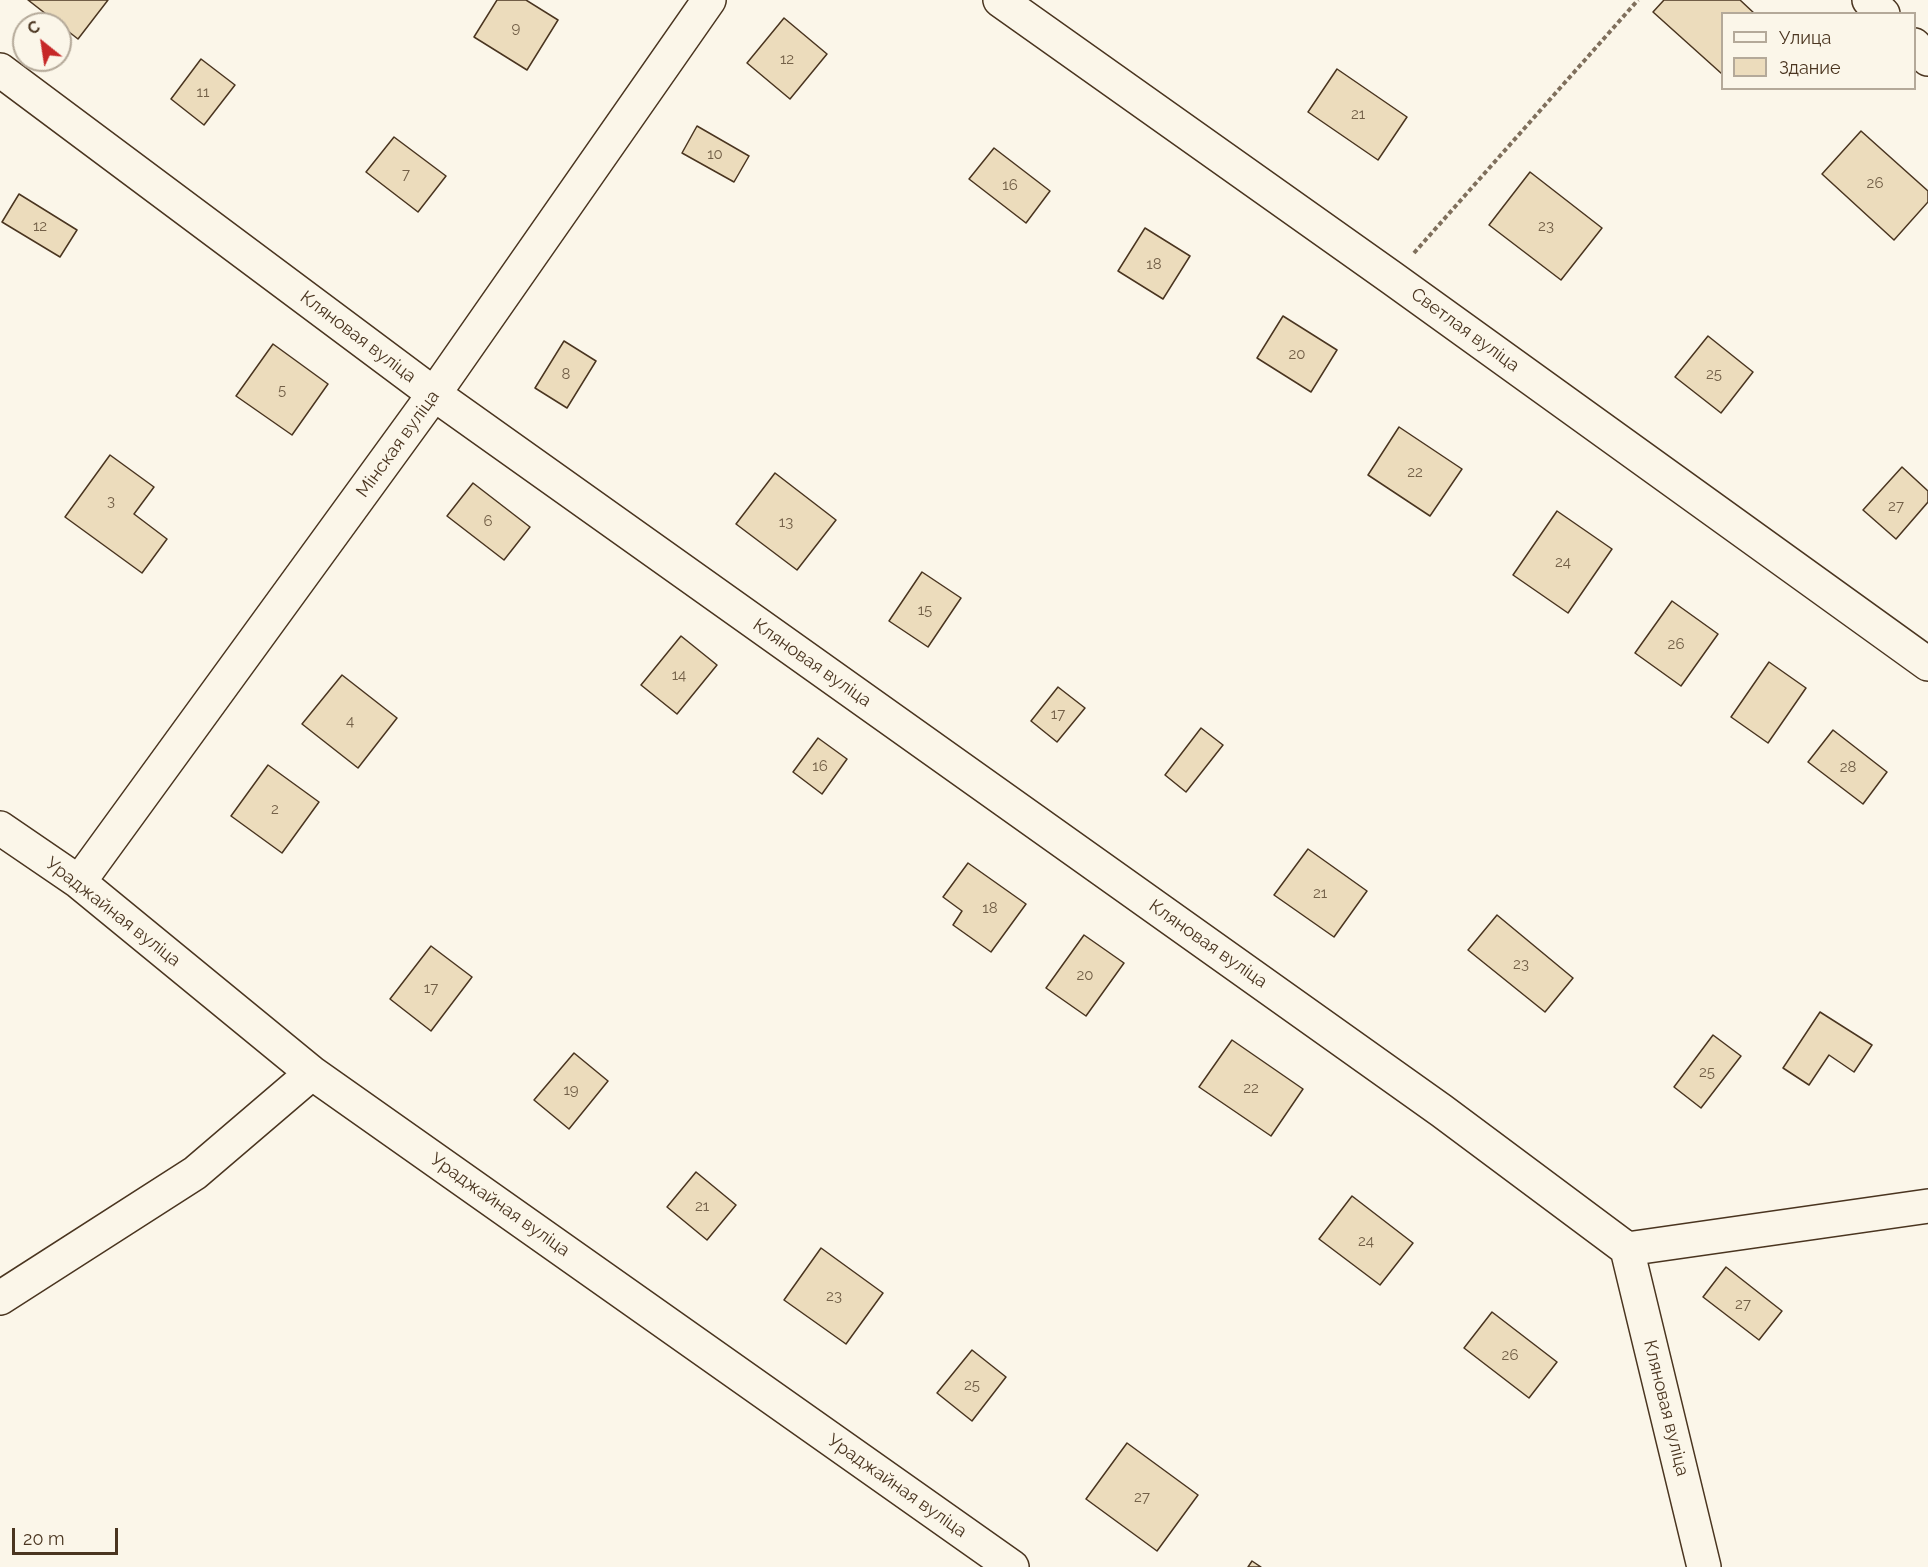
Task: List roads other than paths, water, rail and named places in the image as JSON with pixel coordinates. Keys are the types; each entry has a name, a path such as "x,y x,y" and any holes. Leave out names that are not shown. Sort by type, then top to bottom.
{"street":[{"name":"Мінская вуліца","path":"79,882 434,394 709,0"},
{"name":"Светлая вуліца","path":"1000,0 1392,278 1928,664"},
{"path":"1869,0 1881,12"},
{"path":"1916,47 1928,59"},
{"name":"Кляновая вуліца","path":"0,70 434,394 1432,1104 1628,1249 1704,1567"},
{"name":"Ураджайная вуліца","path":"0,828 79,882 312,1072 1012,1567"},
{"path":"0,1298 195,1173 312,1072"},
{"path":"1628,1249 1928,1206"}]}
